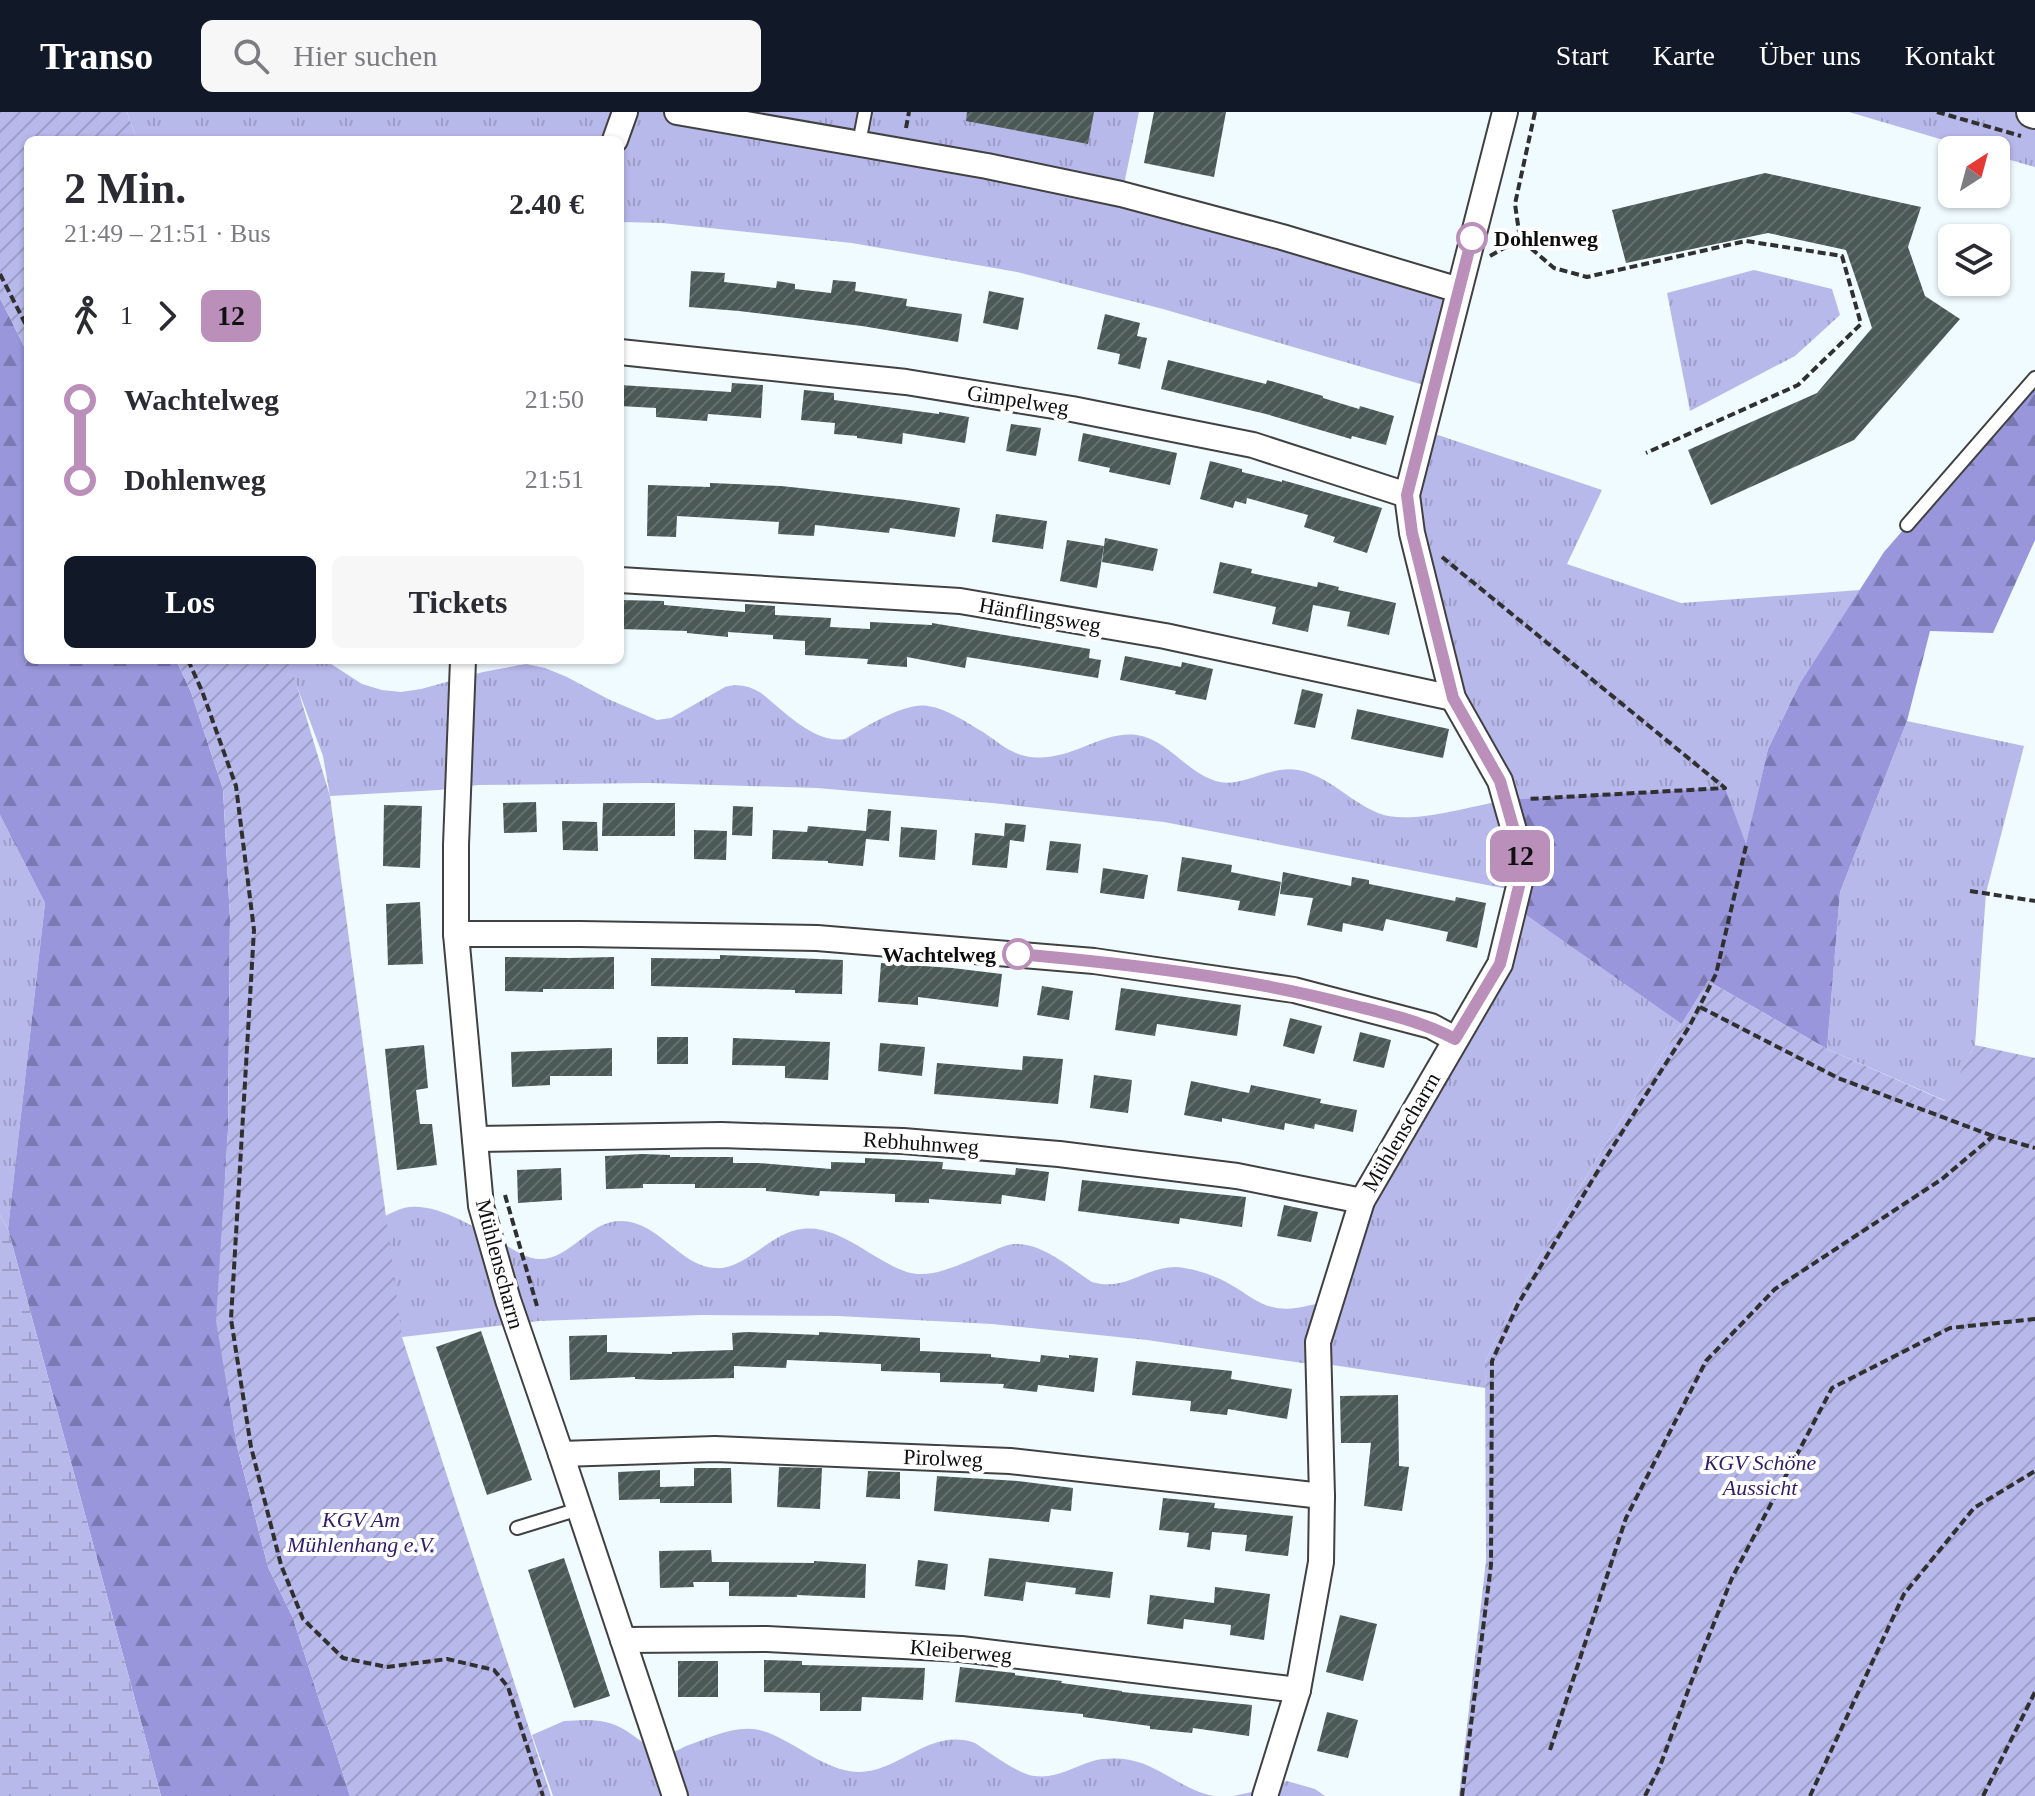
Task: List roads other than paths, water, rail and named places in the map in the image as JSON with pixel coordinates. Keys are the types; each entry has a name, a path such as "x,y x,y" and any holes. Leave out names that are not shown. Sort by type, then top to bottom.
{"street":[{"path":"616,136 625,112"},
{"path":"677,112 987,166 1121,194 1282,237 1459,290"},
{"path":"1407,495 1505,112"},
{"name":"Gimpelweg","path":"624,352 906,382 1072,409 1253,445 1407,495"},
{"name":"Mühlenscharrn","path":"1265,1796 1298,1690 1321,1562 1318,1342 1362,1201 1500,964 1522,874 1517,841 1500,781 1453,698 1412,533 1407,495"},
{"name":"Hänflingsweg","path":"624,580 960,601 1165,636 1453,698"},
{"name":"Mühlenscharrn","path":"463,664 456,934 481,1206 508,1300 675,1796"},
{"path":"456,934 817,938 1094,961 1294,990 1431,1026 1455,1039"},
{"name":"Rebhuhnweg","path":"475,1139 721,1135 903,1141 1059,1154 1237,1176 1362,1201"},
{"name":"Pirolweg","path":"561,1454 715,1449 1010,1461 1322,1496"},
{"name":"Kleiberweg","path":"623,1640 767,1639 961,1649 1298,1690"}],"lane":[{"path":"859,143 865,112"},
{"path":"1907,525 2035,378"},
{"path":"517,1528 579,1509"}],"place":[{"name":"Dohlenweg","path":"1472,238"},
{"name":"Wachtelweg","path":"1018,954"}],"park label":[{"name":"KGV Schöne Aussicht","path":"1760,1474"},
{"name":"KGV Am Mühlenhang e.V.","path":"361,1532"}]}
